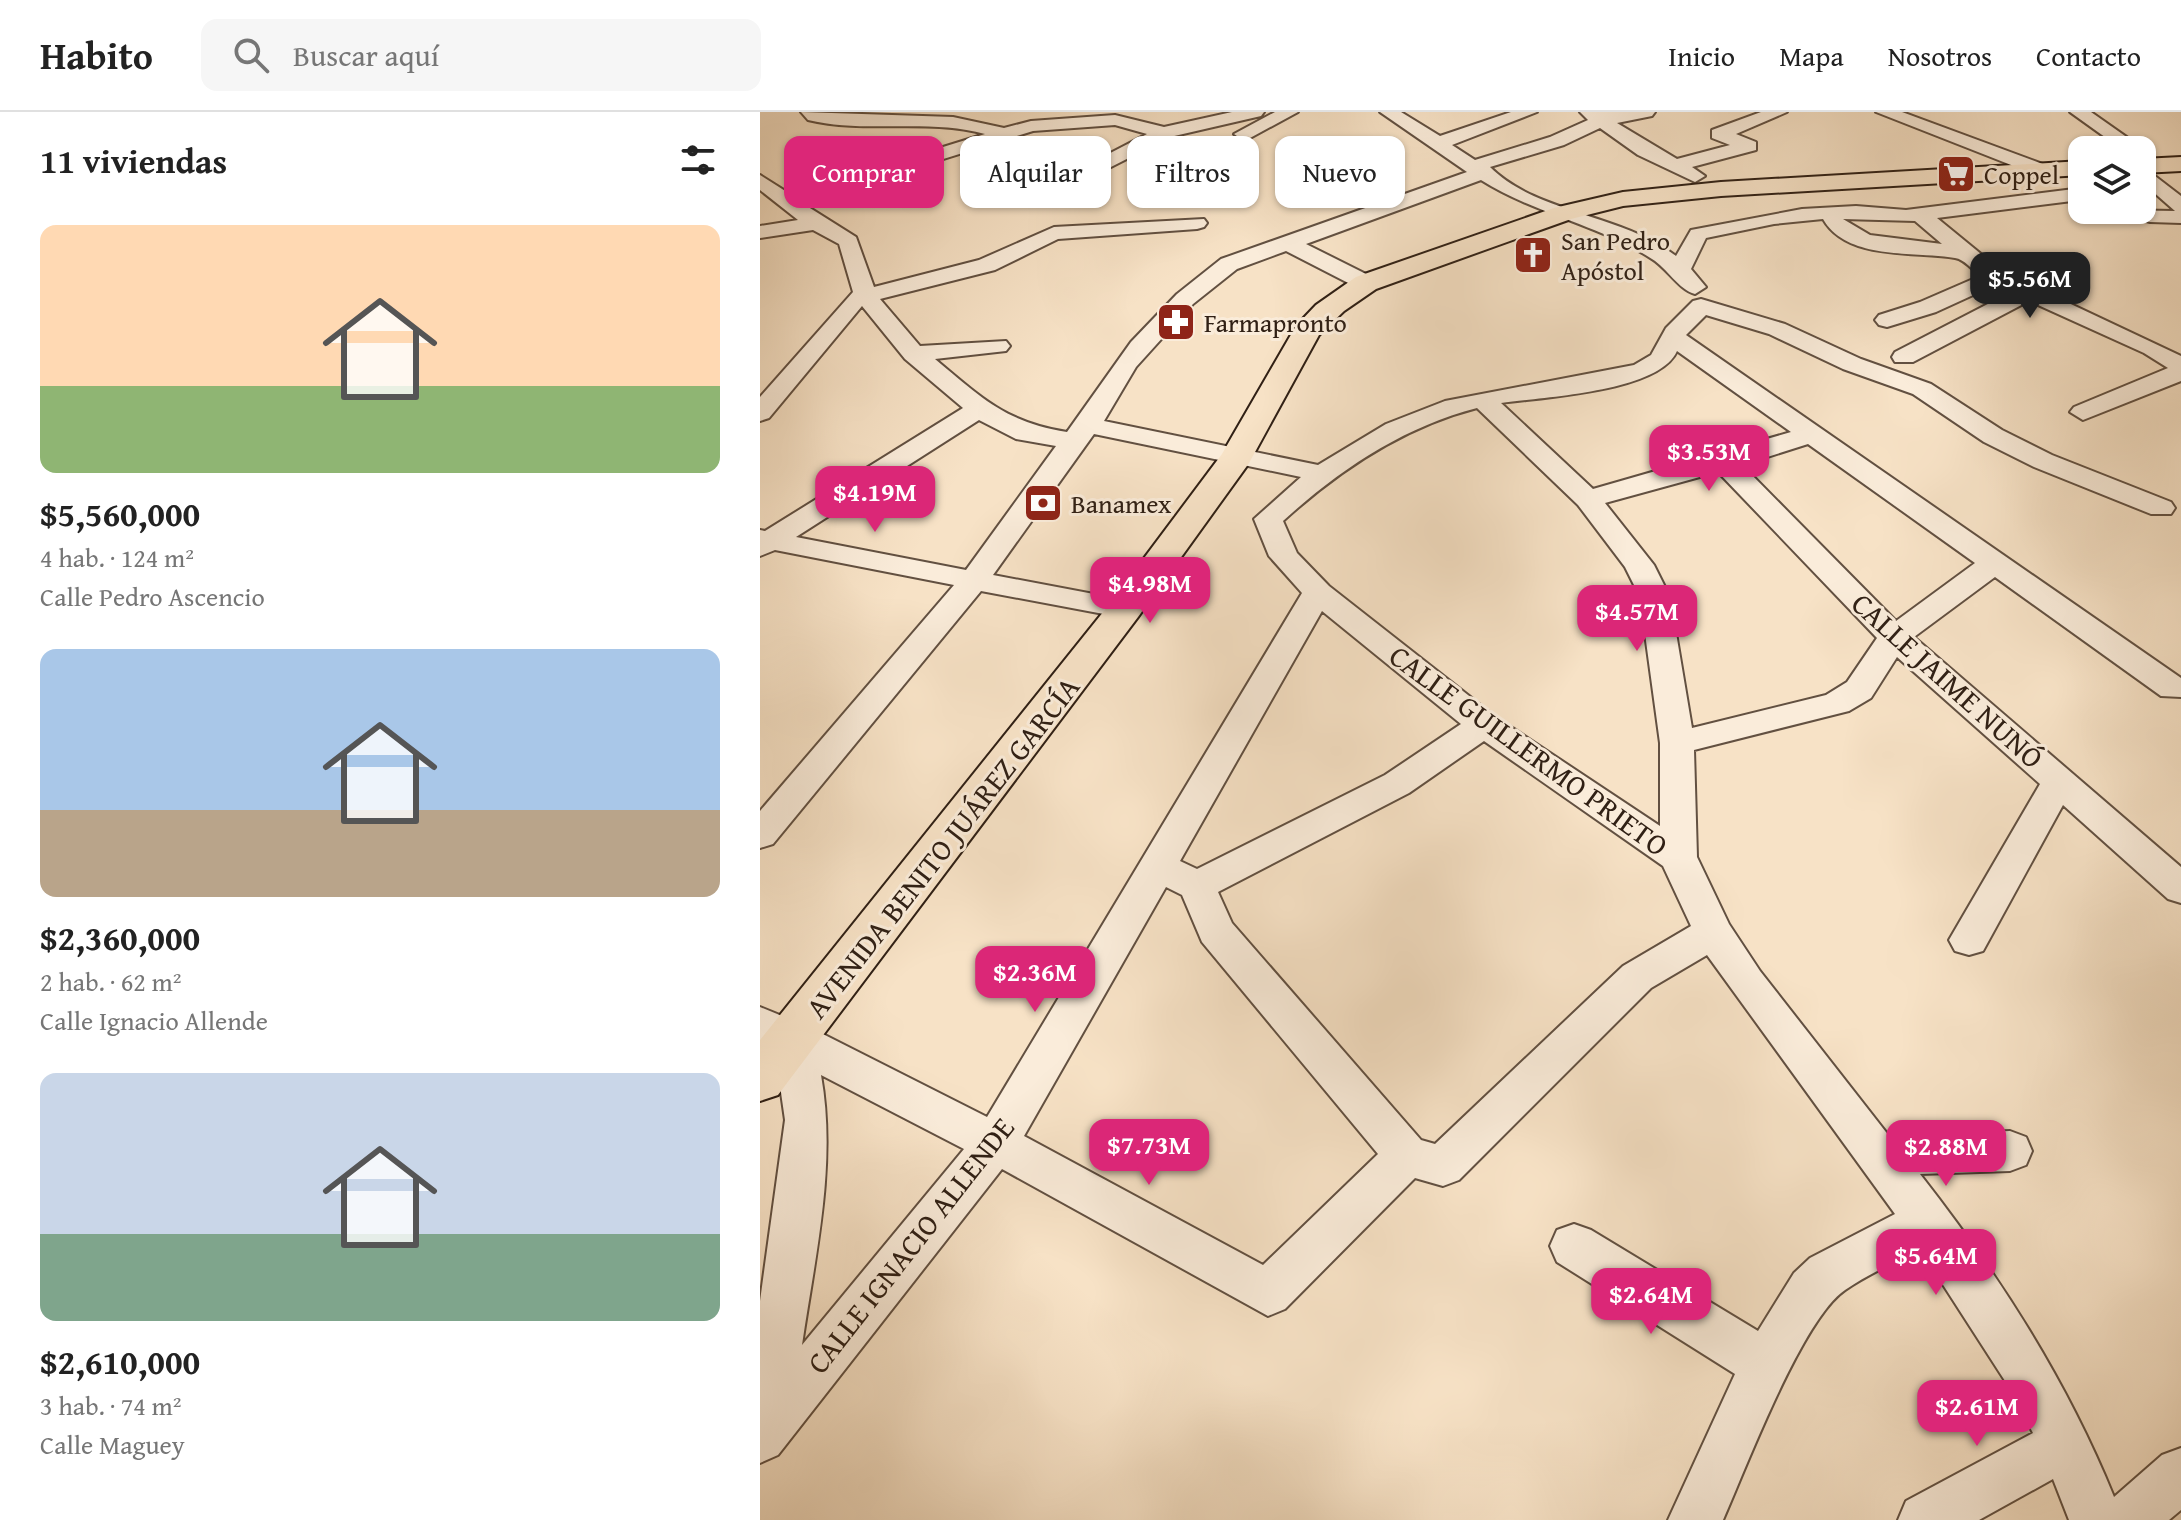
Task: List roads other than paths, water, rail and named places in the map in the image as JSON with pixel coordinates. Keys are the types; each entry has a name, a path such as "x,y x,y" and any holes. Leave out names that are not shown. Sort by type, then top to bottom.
{"main road":[{"path":"2156,165 2181,164"},
{"name":"AVENIDA BENITO JUÁREZ GARCÍA","path":"760,1079 777,1031 1125,609 1237,456 1306,332 1320,314 1366,283 1563,213 1623,199 1721,189 2068,169"}],"street":[{"path":"1111,160 1164,133 1255,112"},
{"path":"1243,134 1289,112"},
{"path":"1389,112 1534,202 1631,239 1679,270 1700,294 1701,306 1777,329 1852,364 1922,389 1993,436 2043,461 2161,508"},
{"path":"1439,143 1528,112"},
{"path":"760,835 974,580 1083,433 1118,374 1194,290 1229,264 1557,141 1595,116 1646,112"},
{"path":"1674,166 1749,146 1719,134 1778,112"},
{"path":"1885,112 2041,170"},
{"path":"2079,112 2115,136"},
{"path":"826,114 965,124 1002,134"},
{"path":"1595,116 1645,151 1721,189"},
{"path":"944,152 1031,126 1115,120 1164,133"},
{"path":"2156,178 2181,206"},
{"path":"760,181 784,198"},
{"path":"1679,270 1698,234 1733,223 1831,215 1920,215 2068,196"},
{"path":"798,208 852,244 865,295 914,354 979,409 1025,433"},
{"path":"1831,215 1836,226 1859,238 1945,254 1965,250"},
{"path":"1920,215 1995,277 2152,348 2181,369"},
{"path":"2156,216 2181,217"},
{"path":"760,413 849,303 865,295 958,274 1007,257 1054,233 1197,223"},
{"path":"760,232 829,230"},
{"path":"1286,242 1366,283"},
{"path":"1887,320 1928,307 1995,277"},
{"path":"1904,357 2027,293"},
{"name":"CALLE GUILLERMO PRIETO","path":"1678,857 1484,725 1318,592 1284,556 1268,519 1324,474 1405,424 1483,399 1630,374 1663,357 1672,336 1701,306"},
{"path":"1672,336 2173,688"},
{"path":"914,354 998,346"},
{"path":"2083,412 2181,369"},
{"path":"1483,399 1588,499 1639,565 1655,597 1662,625 1677,743 1678,857 1713,932 1746,982 1928,1221 2025,1366 2066,1444 2096,1520"},
{"path":"762,543 979,409"},
{"path":"956,424 1025,433 1083,433 1237,456 1324,474"},
{"path":"1588,499 1724,462 1814,433"},
{"name":"CALLE JAIME NUNÓ","path":"1724,462 1894,637 2181,889"},
{"path":"762,543 1125,609"},
{"path":"1677,743 1837,703 1859,690 1894,637 1994,563"},
{"name":"CALLE IGNACIO ALLENDE","path":"762,1433 996,1143 1318,592"},
{"path":"1197,886 1397,784 1484,725"},
{"path":"1969,940 2059,781"},
{"path":"1160,867 1197,886 1216,931 1425,1161"},
{"path":"777,1031 996,1143 1268,1293 1637,977 1713,932"},
{"path":"762,1433 798,1213 807,1120 777,1031"},
{"path":"1878,1156 2010,1151"},
{"path":"1695,1520 1766,1364 1811,1289 1827,1274 1928,1221"},
{"path":"1574,1246 1766,1364"},
{"path":"1925,1520 2066,1444"},
{"path":"2129,1520 2181,1474"}],"place":[{"name":"Coppel","path":"1956,174"},
{"name":"San Pedro Apóstol","path":"1533,255"},
{"name":"Farmapronto","path":"1176,322"},
{"name":"Banamex","path":"1043,503"}]}
